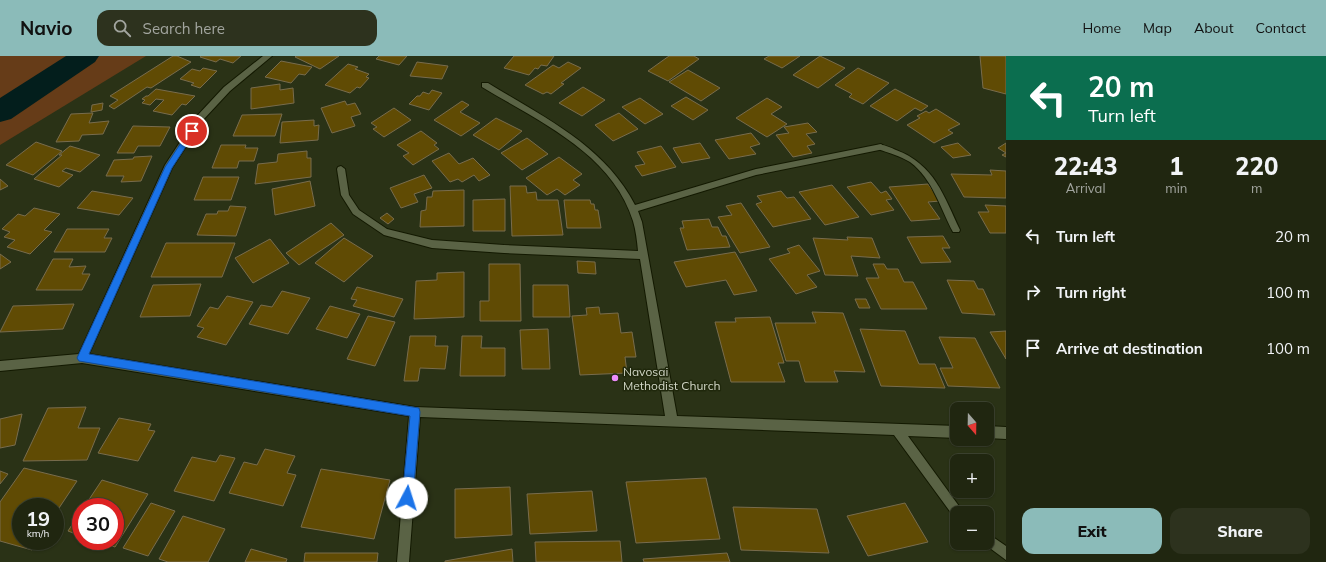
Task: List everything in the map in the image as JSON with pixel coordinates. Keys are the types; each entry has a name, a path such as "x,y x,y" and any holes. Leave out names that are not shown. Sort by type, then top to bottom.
{"street":[{"path":"82,358 168,167 200,118 226,89 268,56"},
{"path":"485,85 579,143 598,161 622,189 634,209 638,222 672,422"},
{"path":"634,209 756,172 881,147"},
{"path":"341,169 345,196 356,212 384,232 432,244 504,249 643,255"},
{"path":"0,366 82,358 415,412 950,432"},
{"path":"403,562 415,412"},
{"path":"898,431 953,506"},
{"path":"994,432 1006,433"},
{"path":"994,545 1006,554"}],"lane":[{"path":"881,147 913,161 922,169 933,183 956,230"}],"shaded area":[{"path":"0,56 146,56 0,145"}],"building":[{"path":"173,56 177,56 191,62 151,88 147,87 114,109 109,106 118,100 110,96"},
{"path":"241,56 233,63 220,59 216,62 200,57"},
{"path":"339,56 320,69 295,57"},
{"path":"379,56 407,56 399,65 376,59"},
{"path":"514,56 554,56 547,66 541,65 538,69 535,68 529,75 504,68"},
{"path":"669,56 694,56 699,59 668,81 648,71"},
{"path":"769,56 800,56 782,68 764,59"},
{"path":"820,56 845,68 818,88 793,75"},
{"path":"980,56 1006,56 1006,94 983,88"},
{"path":"281,61 312,67 305,75 299,74 291,83 265,77"},
{"path":"417,62 448,66 442,79 410,76"},
{"path":"568,62 581,68 561,83 564,84 551,94 547,92 543,94 525,85 553,65 559,68"},
{"path":"348,64 358,67 355,69 369,74 366,77 369,78 360,88 357,87 350,93 325,85"},
{"path":"203,68 217,71 200,88 191,85 194,83 180,79 192,69 200,71"},
{"path":"858,68 889,83 863,104 849,97 852,94 835,85"},
{"path":"688,70 720,88 701,101 669,82"},
{"path":"280,84 280,90 293,88 294,103 251,109 251,88"},
{"path":"583,87 605,100 582,116 559,103"},
{"path":"156,89 195,96 186,105 182,104 172,115 153,111 164,100 156,99 150,105 142,103 145,100 142,99"},
{"path":"895,89 928,106 921,111 915,108 897,121 870,106"},
{"path":"432,90 442,93 429,110 409,104 423,92 429,94"},
{"path":"686,97 708,110 693,120 671,106"},
{"path":"640,98 663,114 645,124 622,107"},
{"path":"767,98 782,107 771,114 787,124 767,137 736,118"},
{"path":"345,101 347,105 355,103 361,114 351,117 355,126 332,133 321,108"},
{"path":"462,101 469,105 460,112 480,123 461,136 434,120"},
{"path":"103,103 102,110 91,112 92,105"},
{"path":"394,108 411,120 384,137 373,129 377,127 371,123"},
{"path":"936,109 960,124 948,130 953,133 934,143 907,125 920,118 917,116 926,111 929,113"},
{"path":"93,113 89,123 109,121 103,134 82,135 79,141 56,142 71,114"},
{"path":"619,113 638,129 613,141 595,125"},
{"path":"282,114 275,136 233,136 242,115"},
{"path":"496,118 522,131 499,150 473,135"},
{"path":"314,120 314,126 319,125 318,140 280,143 282,122"},
{"path":"808,123 817,132 806,134 815,144 807,146 812,153 793,157 776,135 789,133 784,127"},
{"path":"133,126 170,127 160,146 138,146 134,153 117,153"},
{"path":"421,131 437,143 434,145 439,149 413,165 403,156 409,153 397,145"},
{"path":"751,133 760,144 750,147 756,154 729,159 715,140"},
{"path":"527,138 548,154 522,170 501,153"},
{"path":"36,142 62,151 33,175 6,165"},
{"path":"700,143 710,158 682,163 673,148"},
{"path":"958,143 971,155 953,158 941,147"},
{"path":"1006,143 1006,153 998,148"},
{"path":"221,145 246,145 245,148 258,148 254,161 239,161 237,168 212,168"},
{"path":"70,146 100,155 80,172 66,168 62,171 73,175 59,187 34,179 62,155 59,155"},
{"path":"661,146 676,167 642,176 635,166 645,164 637,152"},
{"path":"307,151 307,158 311,158 311,177 255,184 258,164 277,162 278,154"},
{"path":"449,153 459,164 473,158 490,175 479,181 474,175 462,182 458,179 450,182 432,161"},
{"path":"152,156 141,181 121,182 124,176 106,176 114,160"},
{"path":"559,157 582,174 573,180 580,185 565,195 557,189 547,195 526,178"},
{"path":"990,170 1006,171 1006,198 964,197 951,174 992,175"},
{"path":"424,175 432,188 414,194 418,202 401,208 390,188"},
{"path":"203,177 239,177 231,200 194,200"},
{"path":"0,179 8,186 0,190"},
{"path":"310,181 315,206 275,215 272,189"},
{"path":"871,182 881,193 886,191 892,199 886,200 894,210 871,215 847,187"},
{"path":"928,184 940,201 928,202 940,219 911,221 889,187"},
{"path":"832,185 859,217 825,225 799,192"},
{"path":"510,186 526,186 527,193 536,192 537,200 558,200 563,235 512,236"},
{"path":"464,190 464,226 420,227 421,211 426,210 427,197 432,197 433,191"},
{"path":"92,191 133,198 119,215 77,208"},
{"path":"781,191 787,198 794,197 811,219 773,227 756,204 762,202 757,196"},
{"path":"505,199 505,231 473,231 473,200"},
{"path":"564,200 590,200 591,204 594,204 595,210 598,210 601,228 567,228"},
{"path":"741,203 770,247 740,253 718,217 732,215 726,206"},
{"path":"985,205 1006,206 1006,233 990,233 978,212 989,212"},
{"path":"230,206 246,207 236,236 197,235 206,214 217,214 218,211 228,211"},
{"path":"34,208 60,214 44,230 52,232 30,254 7,247 15,240 4,237 10,232 2,229 18,214 25,216"},
{"path":"387,213 394,219 388,224 380,218"},
{"path":"709,219 712,227 718,227 722,236 726,236 730,247 687,250 680,228 684,228 682,221"},
{"path":"331,223 344,235 299,265 286,253"},
{"path":"67,229 109,229 104,238 112,238 105,252 54,252"},
{"path":"943,236 950,248 942,248 951,262 921,263 907,237"},
{"path":"847,237 872,238 880,258 851,256 858,276 825,275 813,238 848,240"},
{"path":"344,238 373,256 344,282 315,263"},
{"path":"270,239 289,263 253,283 235,258"},
{"path":"166,243 235,243 222,277 151,277"},
{"path":"799,245 820,271 807,275 817,287 796,294 769,259 790,253 787,249"},
{"path":"735,252 757,291 734,295 726,280 686,287 674,262"},
{"path":"0,254 11,262 0,269"},
{"path":"53,259 73,259 69,267 86,266 82,274 90,274 82,290 36,290"},
{"path":"577,261 595,262 596,274 578,273"},
{"path":"489,264 520,264 521,321 480,321 480,301 489,301"},
{"path":"873,264 884,264 887,269 898,269 904,282 913,282 927,309 881,309 866,278 879,278"},
{"path":"464,272 464,317 414,319 416,281 437,280 437,273"},
{"path":"947,280 974,281 978,289 983,289 995,315 962,313"},
{"path":"201,284 190,316 140,317 153,285"},
{"path":"533,285 568,285 570,317 533,317"},
{"path":"357,287 403,299 394,317 353,306 357,300 351,299"},
{"path":"282,291 310,298 288,334 249,324 261,305 272,307"},
{"path":"227,296 253,302 226,345 197,337 204,328 197,326 210,307 218,309"},
{"path":"855,299 866,299 870,308 859,308"},
{"path":"74,304 63,329 0,332 13,306"},
{"path":"330,306 360,314 347,338 316,329"},
{"path":"599,307 600,314 618,313 621,333 632,332 636,357 625,357 627,373 580,375 572,316 587,315 586,308"},
{"path":"812,312 843,313 865,372 834,371 838,382 805,382 799,361 786,361 775,323 816,323"},
{"path":"368,316 395,322 375,366 347,359"},
{"path":"770,317 784,363 778,363 785,382 731,382 715,322 736,322 735,318"},
{"path":"548,329 550,369 522,369 520,330"},
{"path":"860,329 905,331 919,364 935,364 945,388 881,386"},
{"path":"1006,331 1006,359 990,332"},
{"path":"410,336 436,336 435,346 448,346 445,369 420,368 418,381 404,381"},
{"path":"462,336 482,336 481,348 505,348 505,376 460,376"},
{"path":"939,337 975,338 1000,388 948,386 940,368 953,368"},
{"path":"86,407 78,428 100,428 87,460 23,461 48,408"},
{"path":"22,414 15,445 0,448 0,419"},
{"path":"119,418 151,424 148,430 155,431 138,461 98,453"},
{"path":"265,449 295,456 287,473 296,475 283,506 229,493 244,462 257,465"},
{"path":"220,455 235,458 214,501 174,491 192,457 216,462"},
{"path":"24,468 77,481 64,500 64,498 12,498 12,544 0,541 0,502"},
{"path":"321,469 390,480 374,539 301,527"},
{"path":"0,471 8,474 0,484"},
{"path":"706,478 720,539 636,543 626,482"},
{"path":"102,480 148,494 124,533 124,498 90,498"},
{"path":"510,487 512,535 455,538 455,489"},
{"path":"592,491 597,531 530,534 527,494"},
{"path":"151,503 175,511 148,556 124,548"},
{"path":"905,503 928,542 868,556 847,516"},
{"path":"733,507 817,509 829,553 741,550"},
{"path":"183,516 225,529 208,562 168,562 159,559"},
{"path":"72,525 72,533 68,531"},
{"path":"620,541 622,562 536,562 535,542"},
{"path":"251,549 287,559 286,562 245,562"},
{"path":"512,549 513,562 445,562 445,561"},
{"path":"305,553 378,553 377,562 304,562"},
{"path":"727,553 730,562 644,562 643,559"}],"waterway":[{"path":"0,112 85,56"}],"place":[{"name":"Navosai Methodist Church","path":"615,378"}],"route":[{"path":"192,131 168,167 143,226 82,358 415,412 407,498"}]}
